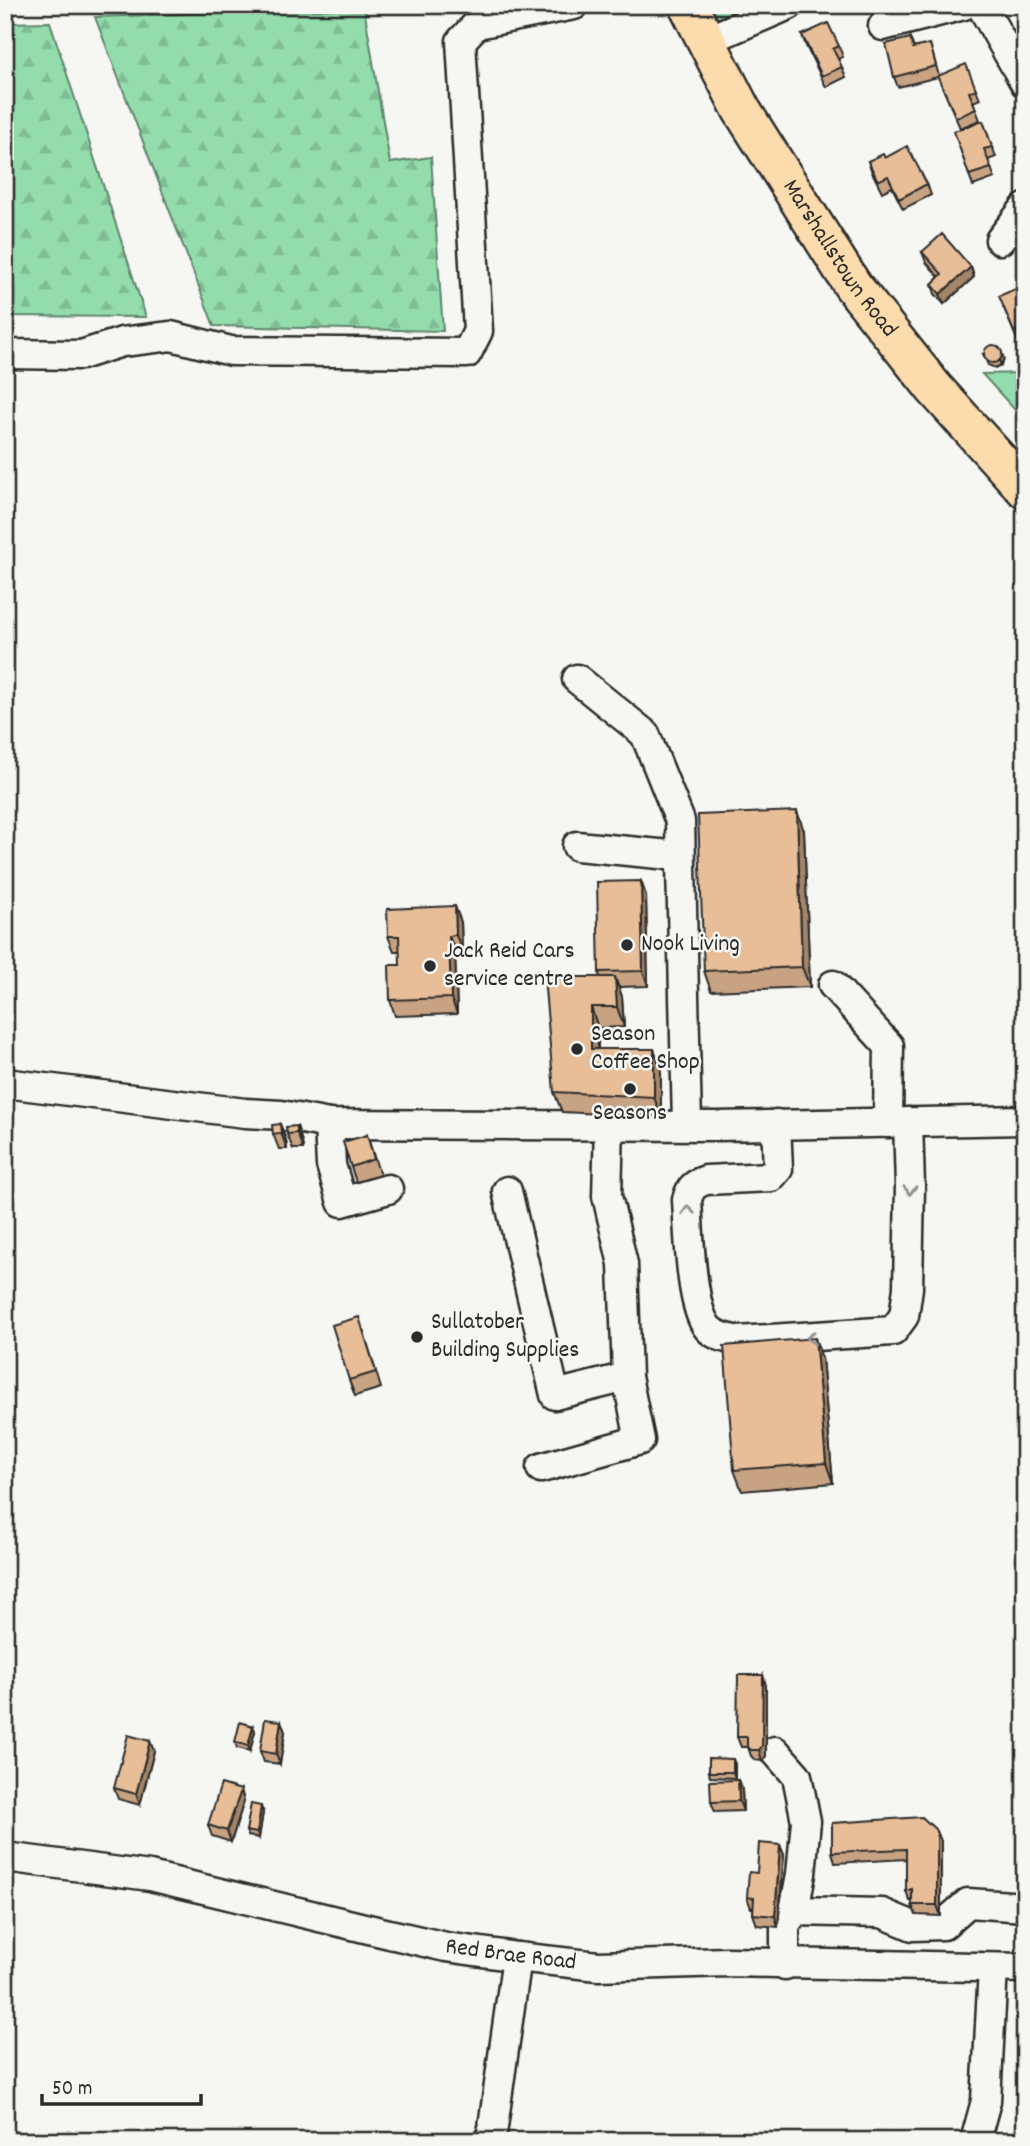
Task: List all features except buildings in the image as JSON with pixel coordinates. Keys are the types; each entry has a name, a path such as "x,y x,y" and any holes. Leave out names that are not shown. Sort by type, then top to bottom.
{"main road":[{"name":"Marshallstown Road","path":"688,5 741,109 853,286 934,388 1025,489"}],"street":[{"path":"5,354 81,355 122,342 171,336 231,351 467,353 478,331 461,41 477,24 574,5"},
{"path":"705,41 789,5"},
{"path":"883,26 908,12 964,5"},
{"path":"981,5 1025,83"},
{"path":"1000,240 1025,208"},
{"path":"576,680 645,734 680,821 687,1125"},
{"path":"577,846 680,856"},
{"path":"776,1125 778,1169 775,1174 771,1177 706,1180 690,1190 687,1200 699,1312 708,1329 721,1337 737,1341 894,1331 904,1316 908,1288 910,1186 898,1122 889,1046 833,985"},
{"path":"5,1083 245,1113 281,1115 329,1124 776,1125 1025,1120"},
{"path":"329,1124 331,1165 342,1202 388,1189"},
{"path":"541,1468 640,1440 627,1377 623,1264 607,1196 609,1125"},
{"path":"507,1191 555,1395 627,1377"},
{"path":"775,1751 797,1776 806,1821 794,1911 785,1927 785,1965"},
{"name":"Red Brae Road","path":"5,1857 150,1876 407,1938 517,1957 598,1966 727,1962 1025,1968"},
{"path":"794,1911 881,1913 913,1926 943,1925 968,1903 1025,1907"},
{"path":"491,2141 517,1957"},
{"path":"975,2141 986,2101 993,1968"}],"green space":[{"path":"690,5 789,5 705,41"},
{"path":"364,8 390,163 431,157 443,331 214,326 95,17"},
{"path":"50,22 146,317 5,316 5,23"},
{"path":"1025,373 1025,421 982,374"}],"place":[{"name":"Nook Living","path":"627,945"},
{"name":"Jack Reid Cars service centre","path":"430,966"},
{"name":"Season Coffee Shop","path":"577,1049"},
{"name":"Seasons","path":"630,1089"},
{"name":"Sullatober Building Supplies","path":"417,1337"}]}
